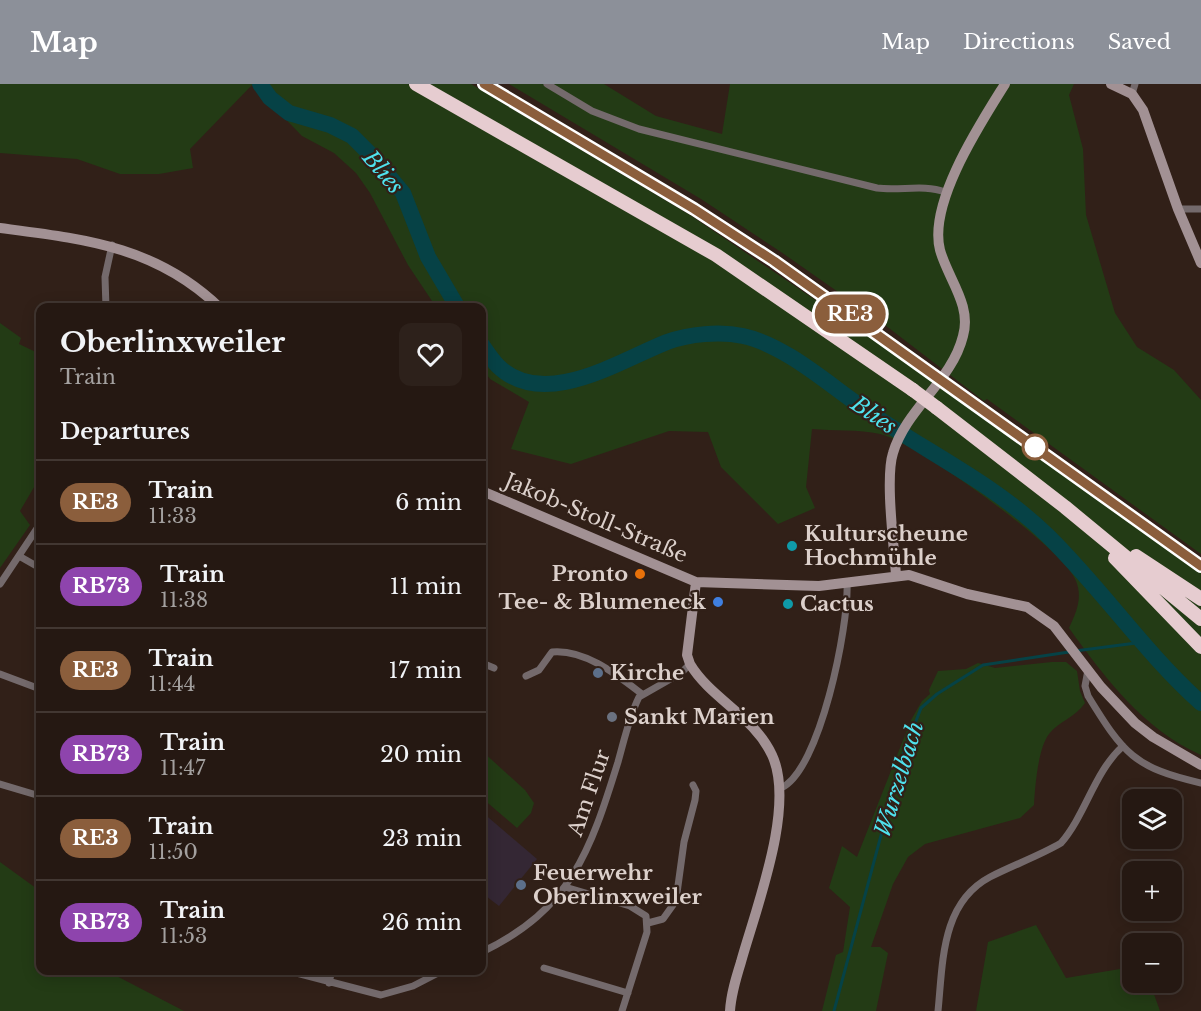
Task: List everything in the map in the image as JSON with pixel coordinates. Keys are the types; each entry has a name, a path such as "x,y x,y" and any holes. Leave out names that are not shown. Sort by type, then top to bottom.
{"highway":[{"path":"416,84 716,255 937,408 1065,507 1201,619"},
{"path":"1065,507 1201,599"},
{"path":"1065,507 1201,647"}],"main road":[{"path":"896,575 891,472 897,442 953,361 963,336 965,323 963,306 940,250 938,221 945,192 1005,84"},
{"path":"1111,84 1133,89 1147,118 1178,209 1201,263"},
{"path":"0,228 112,245 171,269 214,303"},
{"name":"Jakob-Stoll-Straße","path":"486,493 696,582 752,585 847,584 896,575 918,577 967,594 1027,607 1041,615 1065,638 1088,670 1136,723 1153,737 1201,765"},
{"path":"696,582 687,655 690,664 764,740 772,756 781,788 773,845 734,986 730,1011"}],"street":[{"path":"547,84 592,111 639,129 896,191 928,188 945,192"},
{"path":"1178,209 1201,209"},
{"path":"105,303 105,278 112,245"},
{"path":"0,584 36,530"},
{"path":"19,556 36,566"},
{"path":"781,788 794,780 805,761 825,708 845,629 847,584"},
{"path":"526,676 539,670 552,652 560,651 604,667 642,694 681,673 690,664"},
{"path":"486,665 494,668"},
{"path":"1088,670 1085,686 1088,696 1134,758 1151,769 1201,783"},
{"path":"0,674 36,688"},
{"name":"Am Flur","path":"486,950 527,927 565,887 579,867 597,826 636,702 642,694"},
{"path":"938,1011 948,933 963,897 987,878 1061,843 1069,833 1097,780 1123,746"},
{"path":"0,784 36,795"},
{"path":"648,923 663,919 673,905 684,842 695,800 696,791 693,785"},
{"path":"565,887 641,911 648,923 622,1011"},
{"path":"544,968 628,993"},
{"path":"302,975 381,995 413,986 434,975"},
{"path":"329,983 331,975"}],"shaded area":[{"path":"486,815 537,859 499,906 486,896"}],"green space":[{"path":"0,84 471,84 690,215 982,413 981,415 1085,491 1201,572 1201,755 1180,744 1143,717 1111,683 1069,628 1076,611 1079,593 1076,581 1066,566 1045,545 987,498 898,441 872,432 812,429 806,487 815,508 778,524 721,467 708,432 669,431 571,464 511,449 529,402 490,379 486,374 486,303 433,303 408,265 370,193 356,173 334,153 302,136 252,85 190,149 193,168 159,174 120,174 77,159 0,153"},
{"path":"509,84 604,84 656,116 722,134 730,84 1074,84 1069,95 1083,149 1086,215 1115,313 1137,347 1174,370 1201,400 1201,554 987,399 984,401 881,322 781,252 701,199"},
{"path":"0,323 21,338 19,344 36,352 36,484 20,511 30,525 0,568"},
{"path":"1066,662 1077,671 1080,691 1085,703 1053,730 1045,740 1038,768 1034,805 1020,818 925,844 908,857 893,884 871,947 880,947 888,953 876,1011 822,1011 836,955 843,952 850,907 829,888 842,846 857,857 911,720 922,701 930,694 929,690 938,671 966,669 978,663 995,668"},
{"path":"486,755 525,790 534,803 531,813 517,828 486,801"},
{"path":"0,862 36,888 36,975 115,975 184,1011 0,1011"},
{"path":"1036,925 1066,978 1122,969 1122,993 1154,993 1160,1011 976,1011 988,942"}],"waterway":[{"name":"Blies","path":"260,84 270,98 289,113 330,125 352,136 373,157 403,193 428,257 455,303"},
{"name":"Blies","path":"486,351 498,366 517,379 537,384 560,383 582,378 667,342 695,335 734,334 775,348 806,366 886,424 982,484 1027,517 1068,556 1161,663 1201,703"},
{"name":"Wurzelbach","path":"1075,651 1144,642"},
{"name":"Wurzelbach","path":"834,1011 902,757 921,708 937,694 983,665 1069,652"}],"railway":[{"path":"484,84 694,209 774,261 1201,567"}],"train":[{"name":"RE3","path":"484,84 694,209 774,261 1201,566"}],"place":[{"name":"Kulturscheune Hochmühle","path":"792,546"},
{"name":"Pronto","path":"640,574"},
{"name":"Tee- & Blumeneck","path":"718,602"},
{"name":"Cactus","path":"788,604"},
{"name":"Kirche","path":"598,673"},
{"name":"Sankt Marien","path":"612,717"},
{"name":"Feuerwehr Oberlinxweiler","path":"521,885"}]}
